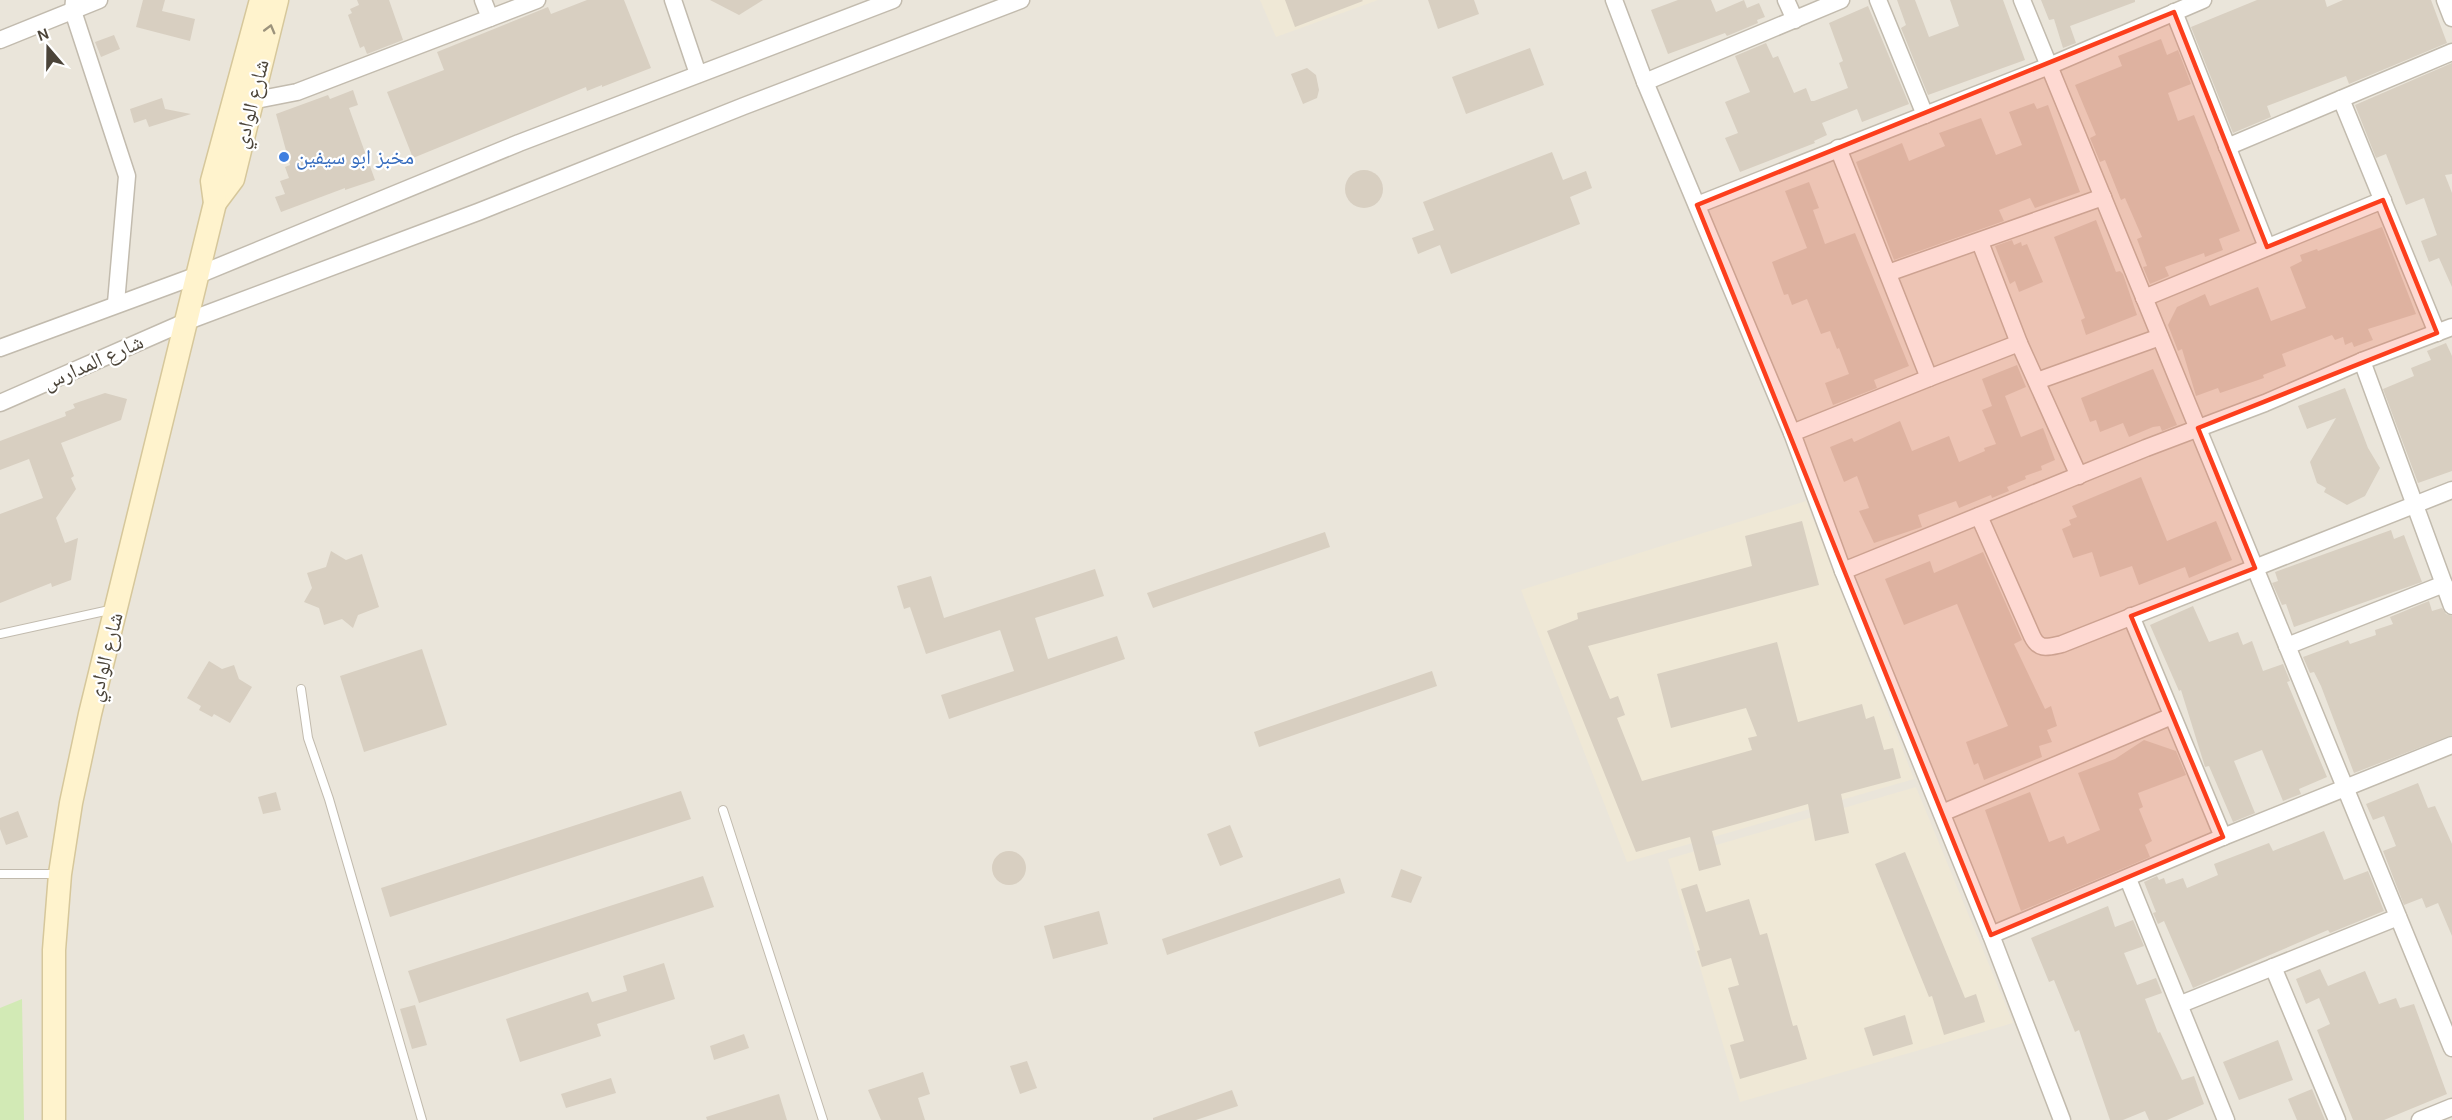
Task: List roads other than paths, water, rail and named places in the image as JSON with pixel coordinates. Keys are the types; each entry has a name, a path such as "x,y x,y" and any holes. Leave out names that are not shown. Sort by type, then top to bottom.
{"main road":[{"name":"شارع الوادي","path":"54,1120 52,999 60,874 76,781 215,203 213,181 261,0"},
{"name":"شارع الوادي","path":"215,203 233,179 277,0"}],"street":[{"path":"0,40 74,6 99,0"},
{"path":"483,0 490,18"},
{"path":"251,101 297,92 537,0"},
{"path":"673,0 698,74"},
{"path":"0,348 116,303 198,275 519,143 893,0"},
{"name":"شارع المدارس","path":"0,403 185,322 478,212 744,106 1021,0"},
{"path":"1614,0 1645,82 1791,433 1843,571 1991,935 2062,1120"},
{"path":"1786,0 1795,20"},
{"path":"1645,82 1841,0"},
{"path":"1878,0 1925,116"},
{"path":"2022,0 2452,1048"},
{"path":"1697,205 2049,66 2202,0"},
{"path":"2445,0 2452,18"},
{"path":"74,6 127,176 116,303"},
{"path":"2174,12 2267,247"},
{"path":"2227,147 2452,52"},
{"path":"1843,571 2265,403 2362,361 2445,330 2383,200 2341,99"},
{"path":"1838,148 1929,378"},
{"path":"1888,273 2103,197"},
{"path":"2144,298 2383,200"},
{"path":"1980,242 2019,343 2079,476"},
{"path":"2037,381 2160,337"},
{"path":"1791,433 2019,343"},
{"path":"2362,361 2452,606"},
{"path":"1979,516 2036,645 2044,648 2062,644 2452,490"},
{"path":"2287,646 2444,584"},
{"path":"2131,616 2223,837"},
{"path":"1942,813 2172,716"},
{"path":"1991,935 2223,837 2452,745"},
{"path":"2128,879 2181,1004 2226,1120"},
{"path":"2181,1004 2398,917"},
{"path":"2273,967 2337,1120"},
{"path":"2421,1120 2452,1107"}],"lane":[{"path":"0,634 117,608"},
{"path":"301,689 308,738 329,799 422,1120"},
{"path":"723,810 823,1120"},
{"path":"0,874 60,874"}],"place":[{"name":"مخبز ابو سيفين","path":"284,157"}]}
